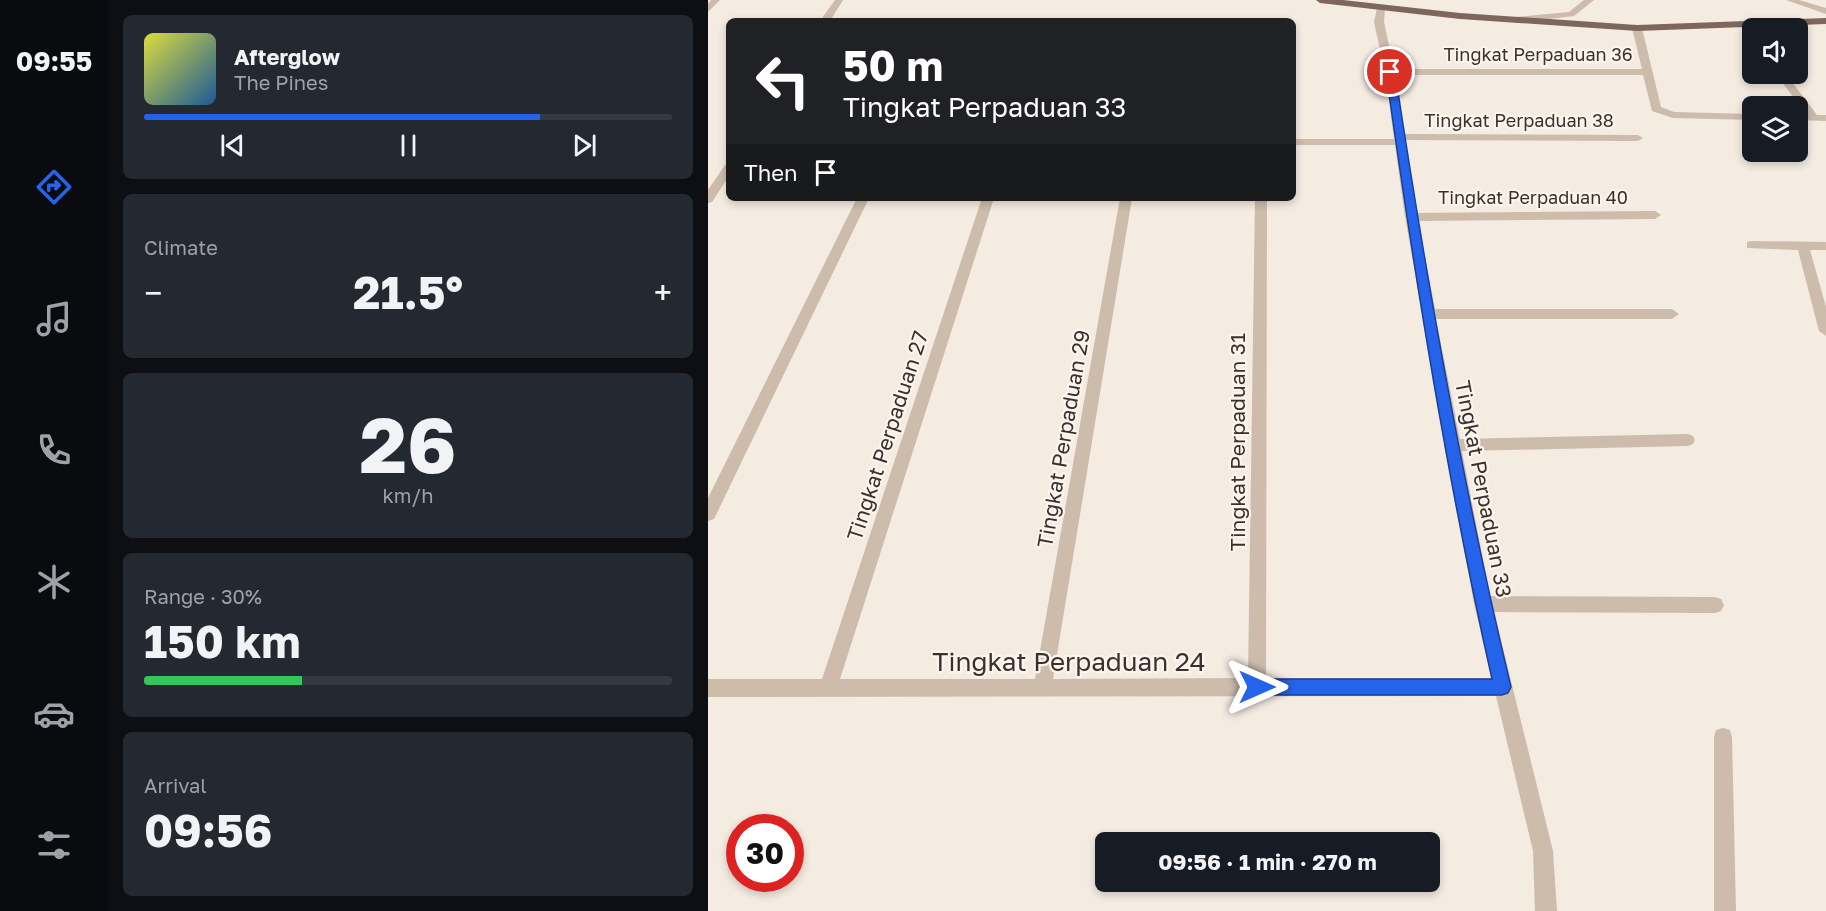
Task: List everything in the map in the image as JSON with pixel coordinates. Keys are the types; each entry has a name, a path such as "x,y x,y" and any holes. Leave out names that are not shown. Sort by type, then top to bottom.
{"main road":[{"path":"1320,0 1509,20 1637,28 1826,21"}],"street":[{"path":"708,9 716,0"},
{"path":"827,18 839,0"},
{"path":"1509,20 1571,14 1590,0"},
{"path":"1790,0 1826,11"},
{"name":"Tingkat Perpaduan 33","path":"1381,8 1379,22 1390,72 1411,217 1483,604 1543,851 1546,911"},
{"path":"1637,28 1655,106 1660,112 1672,115 1742,117"},
{"name":"Tingkat Perpaduan 36","path":"1390,72 1649,72"},
{"path":"1789,84 1820,118"},
{"name":"Tingkat Perpaduan 38","path":"1296,142 1638,138"},
{"path":"708,199 726,172"},
{"path":"708,514 862,201"},
{"name":"Tingkat Perpaduan 27","path":"828,688 987,201"},
{"name":"Tingkat Perpaduan 29","path":"1043,687 1125,201"},
{"name":"Tingkat Perpaduan 31","path":"1257,687 1261,201"},
{"name":"Tingkat Perpaduan 40","path":"1411,217 1654,215"},
{"path":"1751,245 1826,246"},
{"path":"1803,246 1826,331"},
{"path":"1430,314 1672,314"},
{"path":"1454,445 1688,440"},
{"path":"1483,604 1715,605"},
{"name":"Tingkat Perpaduan 24","path":"708,688 1502,687"},
{"path":"1723,737 1725,911"}],"route":[{"path":"1257,687 1502,687 1483,604 1411,217 1390,72"}]}
